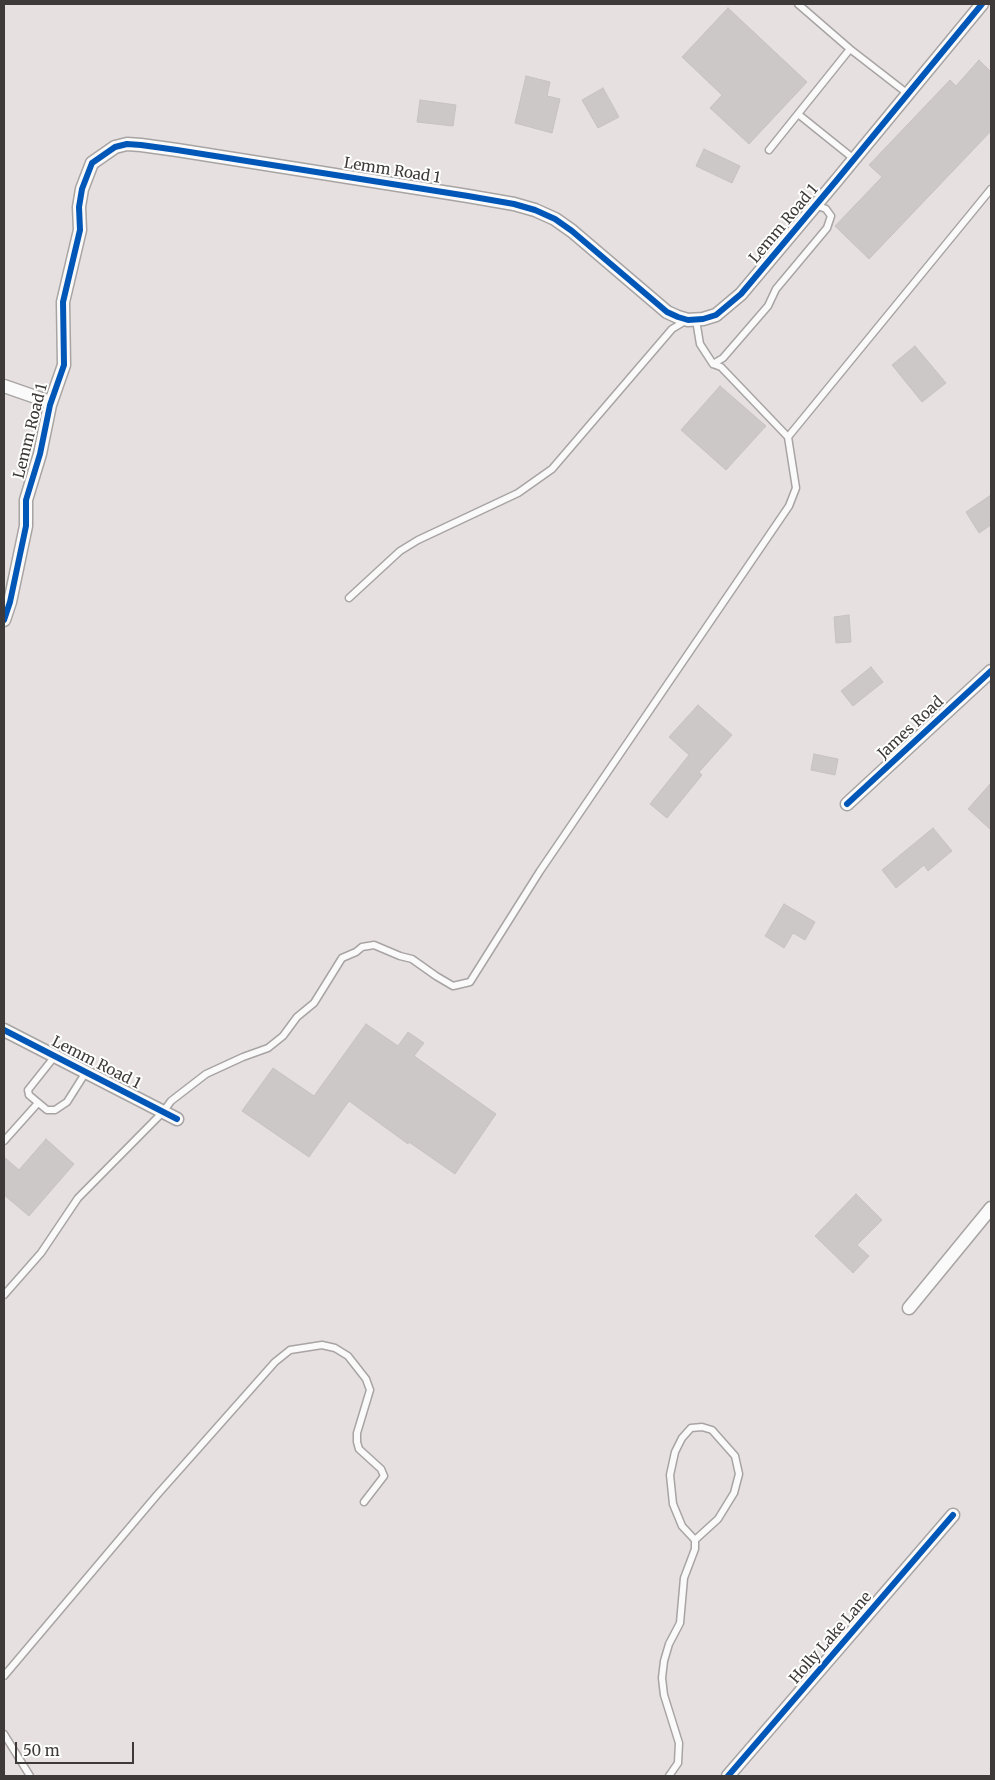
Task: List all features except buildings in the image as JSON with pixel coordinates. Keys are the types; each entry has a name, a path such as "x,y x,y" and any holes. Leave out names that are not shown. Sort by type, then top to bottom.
{"street":[{"name":"Lemm Road 1","path":"4,620 26,526 26,500 40,454 50,402 64,365 63,302 80,230 79,207 82,190 92,163 115,147 127,144 177,150 468,196 514,204 535,210 555,219 572,231 667,312 678,317 703,320 716,314 741,294 982,4"},
{"path":"4,386 50,402"},
{"name":"James Road","path":"847,804 991,671"},
{"name":"Lemm Road 1","path":"4,1030 177,1119"},
{"path":"909,1308 991,1208"},
{"name":"Holly Lake Lane","path":"728,1776 953,1515"}],"lane":[{"path":"798,4 850,49 908,94"},
{"path":"769,150 850,49"},
{"path":"798,114 854,159"},
{"path":"788,437 991,189"},
{"path":"713,364 723,358 768,306 776,289 826,228 831,216 826,209 816,205"},
{"path":"4,1296 41,1253 78,1198 163,1112 171,1101 206,1074 268,1048 283,1036 298,1017 314,1003 342,958 362,947 374,944 400,956 412,959 453,986 470,982 540,871 789,506 796,488 788,437 721,367 713,364 700,344 692,320 672,329 552,470 518,494 406,547 349,598"},
{"path":"55,1056 28,1090 29,1095 46,1110 55,1110 67,1102 86,1072"},
{"path":"4,1141 38,1103"},
{"path":"4,1676 163,1488 275,1362 290,1350 322,1345 335,1348 348,1356 366,1379 370,1390 357,1433 357,1442 359,1449 381,1469 384,1476 364,1502"},
{"path":"669,1776 678,1763 679,1743 664,1695 663,1669 669,1644 680,1623 684,1578 695,1549 695,1540 682,1526 673,1504 670,1475 675,1452 682,1438 691,1428 702,1427 712,1430 735,1456 739,1474 734,1493 718,1519 695,1540"},
{"path":"4,1734 30,1776"}],"cycle path":[{"path":"4,620 10,602 26,526 26,500 40,454 50,405 64,365 63,302 80,230 79,207 82,189 92,163 115,147 127,144 177,150 468,196 514,204 535,210 555,219 572,231 667,312 688,320 703,319 716,315 741,294 982,4"},
{"path":"847,804 991,671"},
{"path":"4,1030 177,1119"},
{"path":"728,1776 953,1515"}]}
